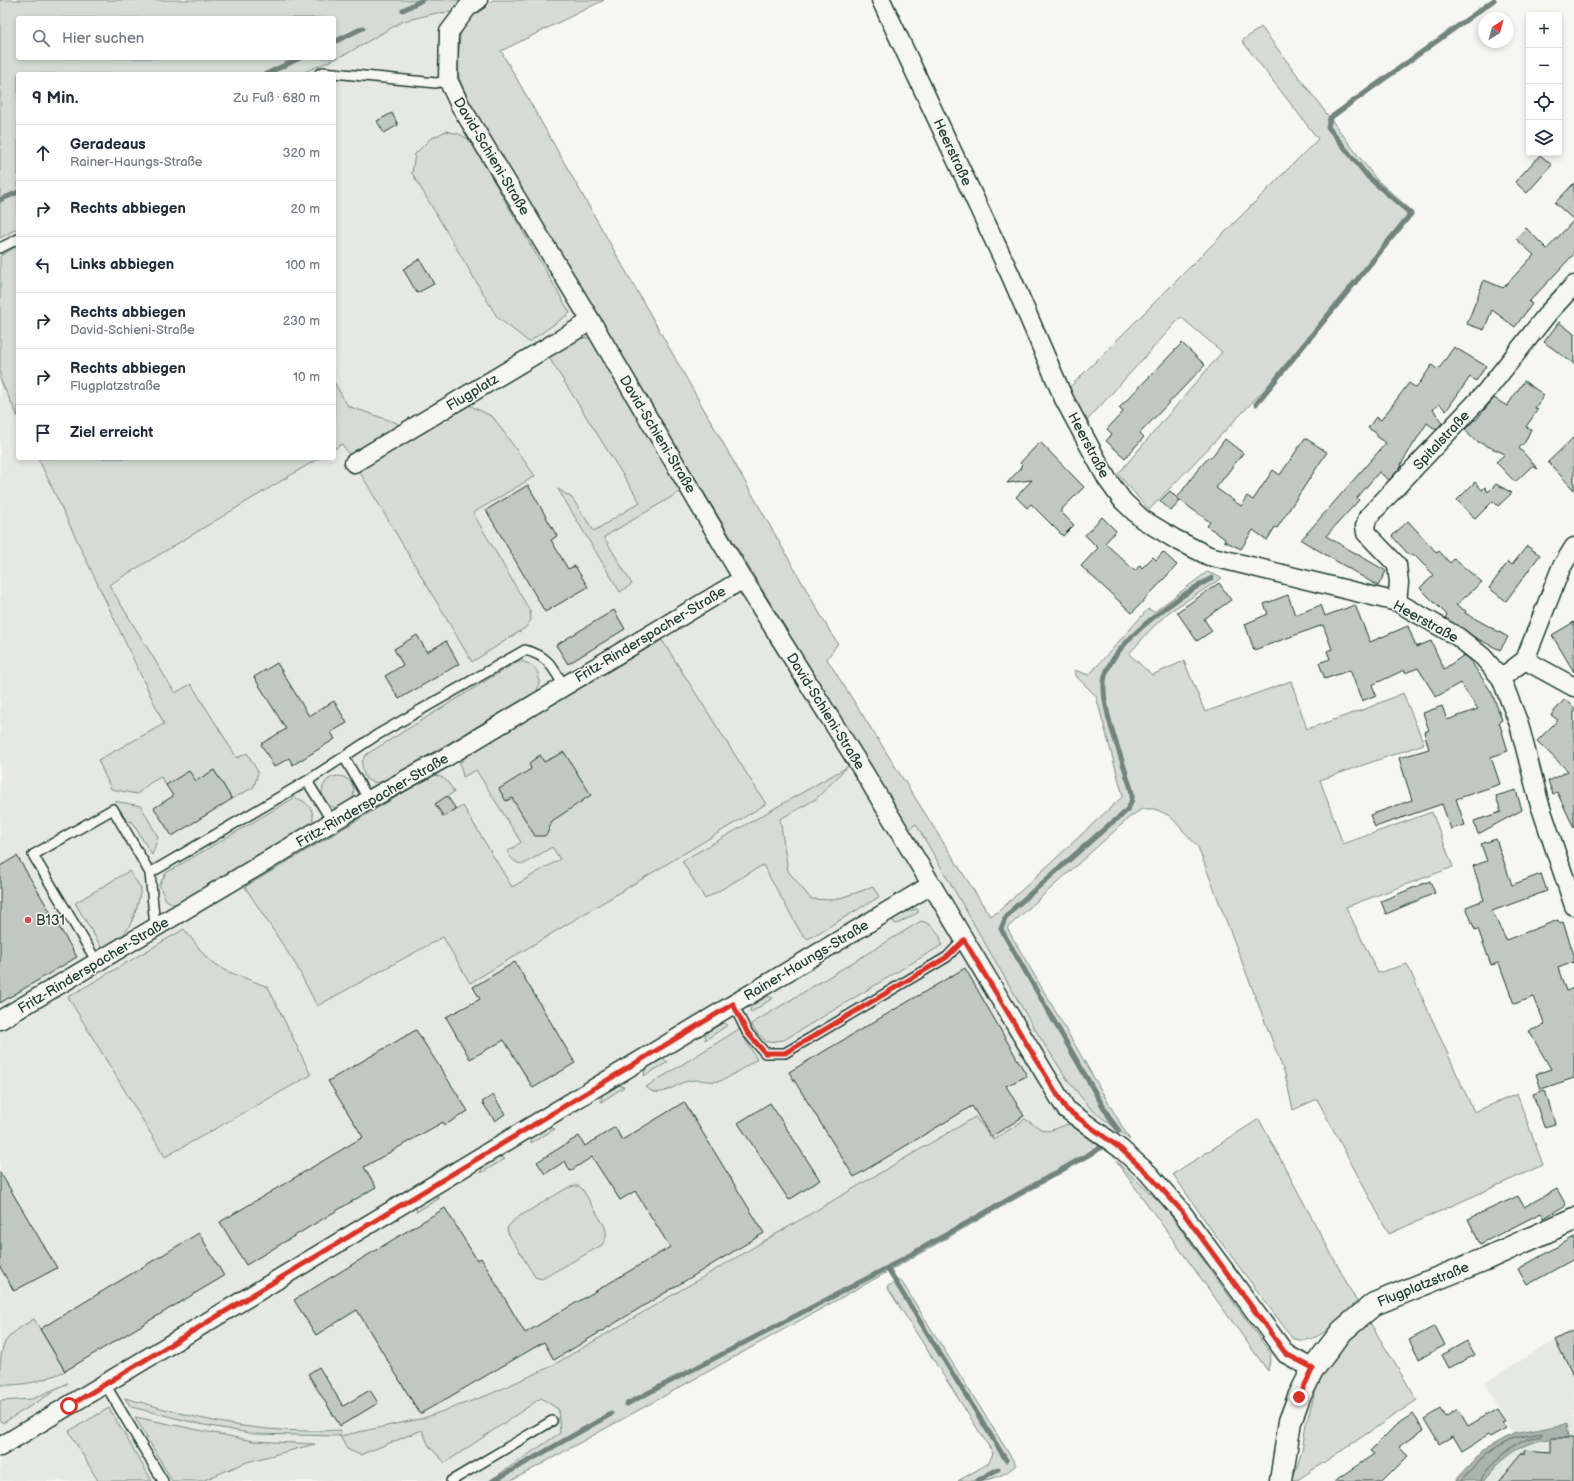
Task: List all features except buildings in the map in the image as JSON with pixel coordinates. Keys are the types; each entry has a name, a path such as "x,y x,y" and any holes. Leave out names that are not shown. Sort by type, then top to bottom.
{"street":[{"name":"David-Schieni-Straße","path":"478,0 467,8 449,32 448,80 460,105 591,321 743,579 865,774 1066,1109 1121,1149 1148,1174 1182,1211 1286,1354 1313,1368"},
{"name":"Heerstraße","path":"881,0 1010,274 1064,399 1107,480 1123,501 1142,519 1175,539 1209,556 1397,602 1458,637 1483,657 1501,678 1519,724 1539,802 1574,906"},
{"name":"Spitalstraße","path":"1397,602 1399,583 1397,565 1366,533 1365,526 1368,517 1484,394 1549,312 1574,285"},
{"name":"Flugplatz","path":"354,463 591,321"},
{"path":"1501,678 1526,660 1561,568 1574,548"},
{"name":"Fritz-Rinderspacher-Straße","path":"0,1020 333,823 369,800 443,759 743,579"},
{"path":"1526,660 1574,687"},
{"name":"Rainer-Haungs-Straße","path":"1,1445 105,1384 931,885"},
{"name":"Flugplatzstraße","path":"1281,1481 1290,1421 1313,1368 1336,1337 1374,1304 1484,1260 1574,1218"}],"lane":[{"path":"336,73 436,83 448,80"},
{"path":"0,248 16,240"},
{"path":"150,873 307,781 377,735 525,650 539,654 550,663 564,686"},
{"path":"344,757 369,800"},
{"path":"307,781 333,823"},
{"path":"97,962 33,855 113,809 150,873 155,927"},
{"path":"733,1004 747,1032 765,1053 785,1053 947,957 964,940"},
{"path":"105,1384 163,1481"},
{"path":"451,1481 552,1421"}],"shaded area":[{"path":"0,0 465,0 454,12 437,13 403,21 348,53 336,58 336,16 16,16 16,60 332,60 305,72 16,72 16,229 0,238"},
{"path":"493,0 604,0 501,51 833,637 838,643 827,659 990,916 998,912 1123,796 1096,696 1077,677 1074,670 1089,675 1148,609 1154,612 1207,572 1222,578 1169,612 1151,629 1129,654 1152,675 1184,661 1205,712 1291,681 1307,729 1368,708 1403,693 1424,744 1320,780 1343,844 1432,812 1453,867 1346,907 1378,973 1407,964 1474,1112 1517,1094 1543,1165 1389,1234 1317,1099 1293,1110 1285,1074 1198,847 1170,816 1155,809 1142,809 1130,817 1007,928 1130,1140 1090,1108 1069,1082 1034,1028 916,824 907,831 468,99 459,78 458,57 460,37 464,21"},
{"path":"454,12 464,21 459,78 468,99 907,831 916,824 1034,1028 1069,1082 1090,1108 1120,1132 1103,1149 889,1271 511,1481 0,1481 0,238 16,229 16,460 336,460 336,72 305,72 332,60 336,60 336,58 348,53 403,21 437,13"},
{"path":"1261,27 1376,179 1411,210 1265,389 1149,510 1118,474 1222,352 1181,317 1084,424 1068,389 1318,139 1242,41"},
{"path":"446,131 459,134 470,140 570,313 529,342 497,317 412,173 415,154 430,139"},
{"path":"16,247 16,413 0,379 0,256"},
{"path":"579,338 595,340 685,489 604,537 632,584 620,592 558,489 572,498 594,531 640,502 548,356"},
{"path":"336,385 348,406 397,423 400,428 350,456 342,444 336,448"},
{"path":"467,404 493,417 535,476 473,513 530,611 531,620 525,628 472,662 358,469"},
{"path":"39,460 316,460 109,585 175,693 191,684 237,758 247,753 258,772 254,787 232,799 214,770 200,779 204,786 166,785 161,777 150,783 137,794 111,789 98,760 164,724"},
{"path":"662,640 766,804 470,983 443,937 317,1006 296,965 245,887 433,775 446,780 454,792 436,804 443,817 463,806 512,887 560,859 552,847 524,864 514,861 507,852 521,842 476,770 463,777 460,763 466,756"},
{"path":"518,661 529,664 536,670 539,679 537,691 381,783 372,782 366,779 362,769 362,763 367,754"},
{"path":"847,767 816,799 780,819 788,871 811,899 834,900 873,887 879,897 808,939 801,933 763,865 705,899 682,861"},
{"path":"338,776 349,781 354,792 349,803 338,808 327,803 322,792 327,781"},
{"path":"294,798 303,801 309,806 313,814 312,824 175,905 166,900 159,885 166,873"},
{"path":"114,801 141,806 158,837 152,855 132,822 127,821"},
{"path":"129,871 141,888 137,908 126,932 103,950 75,903"},
{"path":"917,909 919,912 899,923 895,924 892,919 905,912"},
{"path":"921,921 929,924 938,933 942,945 784,1040 767,1042 758,1034 751,1024"},
{"path":"184,929 206,957 224,970 268,987 311,1075 165,1157 68,997"},
{"path":"768,996 773,998 750,1013 751,1006"},
{"path":"723,1023 728,1025 705,1040 706,1033"},
{"path":"739,1029 757,1059 733,1075 720,1081 688,1081 662,1092 651,1091 646,1087"},
{"path":"662,1059 668,1062 644,1076 645,1069"},
{"path":"619,1085 624,1087 601,1102 602,1095"},
{"path":"975,1117 994,1140 1025,1119 1046,1131 1069,1124 1103,1149 889,1271 511,1481 489,1481 560,1433 558,1409 541,1398 445,1463 429,1446 422,1430 360,1455 347,1449 340,1436 424,1418 488,1395 550,1367"},
{"path":"1259,1119 1358,1304 1333,1326 1312,1339 1293,1339 1208,1225 1173,1174"},
{"path":"549,1127 555,1129 531,1143 531,1137"},
{"path":"499,1156 505,1159 481,1173 482,1167"},
{"path":"1116,1161 1164,1206 1271,1354 1268,1371"},
{"path":"579,1186 583,1190 605,1227 606,1238 602,1245 542,1279 535,1277 508,1233 507,1228 515,1219 567,1188"},
{"path":"434,1196 440,1198 416,1212 417,1205"},
{"path":"900,1279 1016,1465 1003,1474 990,1479 958,1481 989,1463 993,1453 887,1287"},
{"path":"34,1319 65,1371 49,1378 33,1382 17,1385 0,1385 1,1360 4,1344 14,1332"},
{"path":"1369,1321 1417,1400 1296,1481 1292,1481 1302,1451 1306,1424 1316,1389 1330,1359"},
{"path":"1574,1330 1574,1481 1484,1481 1512,1452 1527,1443 1550,1438 1569,1437 1567,1424 1513,1434 1485,1382"},
{"path":"68,1383 3,1423 0,1420 0,1401 32,1399"},
{"path":"125,1398 184,1414 221,1422 255,1428 306,1431 340,1430 340,1436 255,1434 204,1425 131,1407"},
{"path":"109,1408 152,1481 98,1481 69,1431"},
{"path":"135,1417 253,1441 315,1444 247,1462 202,1481 172,1481"}],"water":[{"path":"1567,1424 1569,1438 1543,1440 1531,1443 1521,1448 1502,1461 1484,1481 1455,1481 1484,1450 1513,1434"}],"waterway":[{"path":"403,10 422,0"},
{"path":"1256,404 1411,214 1368,177 1328,127 1330,118 1494,0"},
{"path":"336,41 363,28"},
{"path":"270,72 296,60"},
{"path":"0,200 16,193"},
{"path":"1119,1131 1111,1120 1001,929 1005,919 1014,908 1121,816 1130,806 1132,791 1110,724 1105,698 1105,676 1111,662 1121,648 1150,620 1183,595 1212,578"},
{"path":"1006,1460 887,1268 1100,1148"},
{"path":"627,1404 887,1268"},
{"path":"493,1481 611,1414"},
{"path":"977,1481 998,1469"}],"place":[{"name":"B131","path":"28,920"}],"route":[{"path":"69,1406 733,1004 747,1032 765,1053 785,1053 947,957 964,940 1066,1109 1121,1149 1148,1174 1182,1211 1286,1354 1313,1368 1299,1397"}]}
